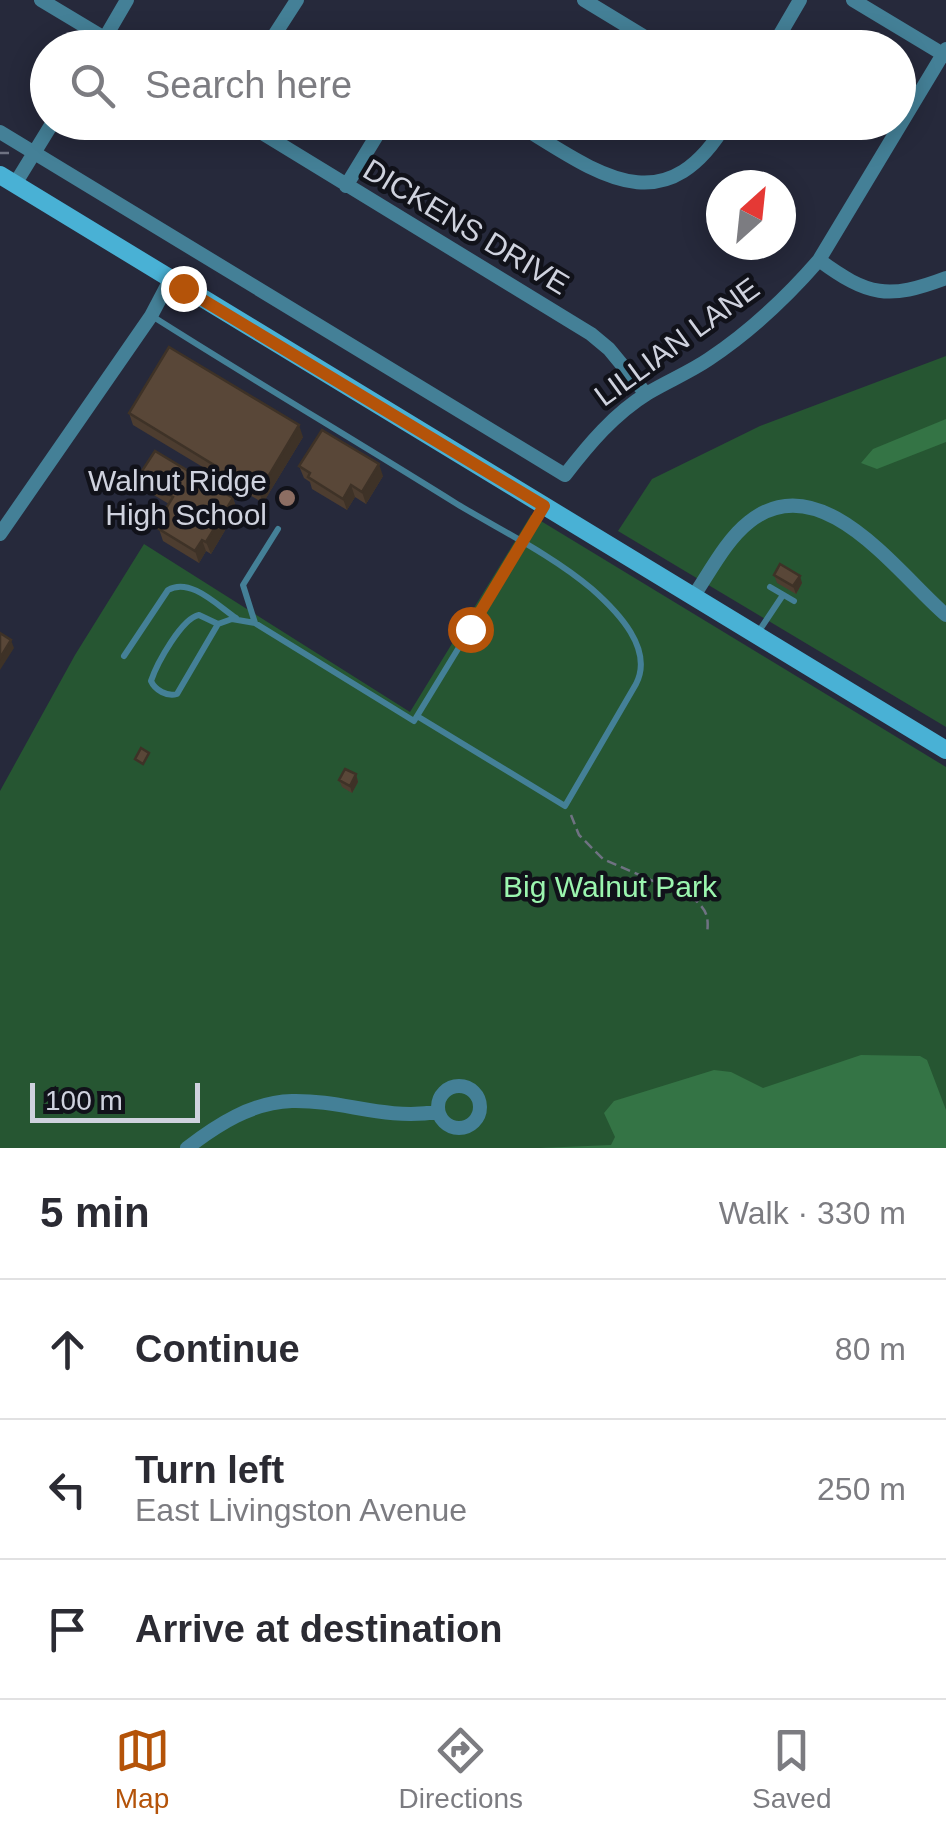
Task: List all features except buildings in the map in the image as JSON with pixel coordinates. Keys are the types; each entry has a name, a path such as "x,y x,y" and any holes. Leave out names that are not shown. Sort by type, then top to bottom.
{"main road":[{"path":"7,180 946,750"}],"street":[{"path":"41,0 84,30"},
{"path":"110,30 128,0"},
{"path":"278,30 298,0"},
{"path":"584,0 633,30"},
{"path":"782,30 800,0"},
{"path":"853,0 905,30"},
{"path":"916,36 945,53"},
{"name":"LILLIAN LANE","path":"916,100 945,53"},
{"path":"0,132 34,152"},
{"path":"7,180 42,140"},
{"name":"DICKENS DRIVE","path":"273,140 590,334 609,349 646,394"},
{"path":"346,186 374,140"},
{"path":"544,140 590,168 634,184 663,180 690,168 716,140"},
{"name":"LILLIAN LANE","path":"34,152 566,475 594,438 646,394 706,362 752,328 818,260 892,140"},
{"path":"818,260 850,282 877,292 902,292 946,278"},
{"path":"0,534 151,316 170,280"},
{"path":"693,597 747,523 776,508 804,506 851,526 946,616"},
{"path":"187,1148 233,1118 274,1103 322,1103 392,1116 438,1112"}],"lane":[{"path":"151,316 591,588 620,618 642,658 642,672 636,684 565,806 417,716"},
{"path":"218,624 199,615 186,621 154,671 154,686 164,693 177,694 218,624 241,620 255,623 414,721 544,506"},
{"path":"255,623 243,585 278,529"},
{"path":"124,656 168,590 178,585 187,586 241,620"},
{"path":"770,587 794,601"},
{"path":"757,635 782,594"}],"path":[{"path":"0,152 14,156"},
{"path":"565,806 579,835 603,859 694,899 709,920 708,934"}],"green space":[{"path":"946,356 946,727 618,531 652,479 760,426"},
{"path":"946,419 946,442 877,469 861,463 873,449"},
{"name":"Big Walnut Park","path":"531,515 946,767 946,1148 0,1148 0,791 75,655 144,544 410,712"},
{"path":"861,1055 920,1056 927,1060 946,1110 946,1148 540,1148 611,1145 615,1137 604,1113 614,1101 714,1070 731,1072 763,1088"}],"place":[{"name":"Walnut Ridge High School","path":"287,498"}],"route":[{"path":"183,288 544,506 470,629"}]}
